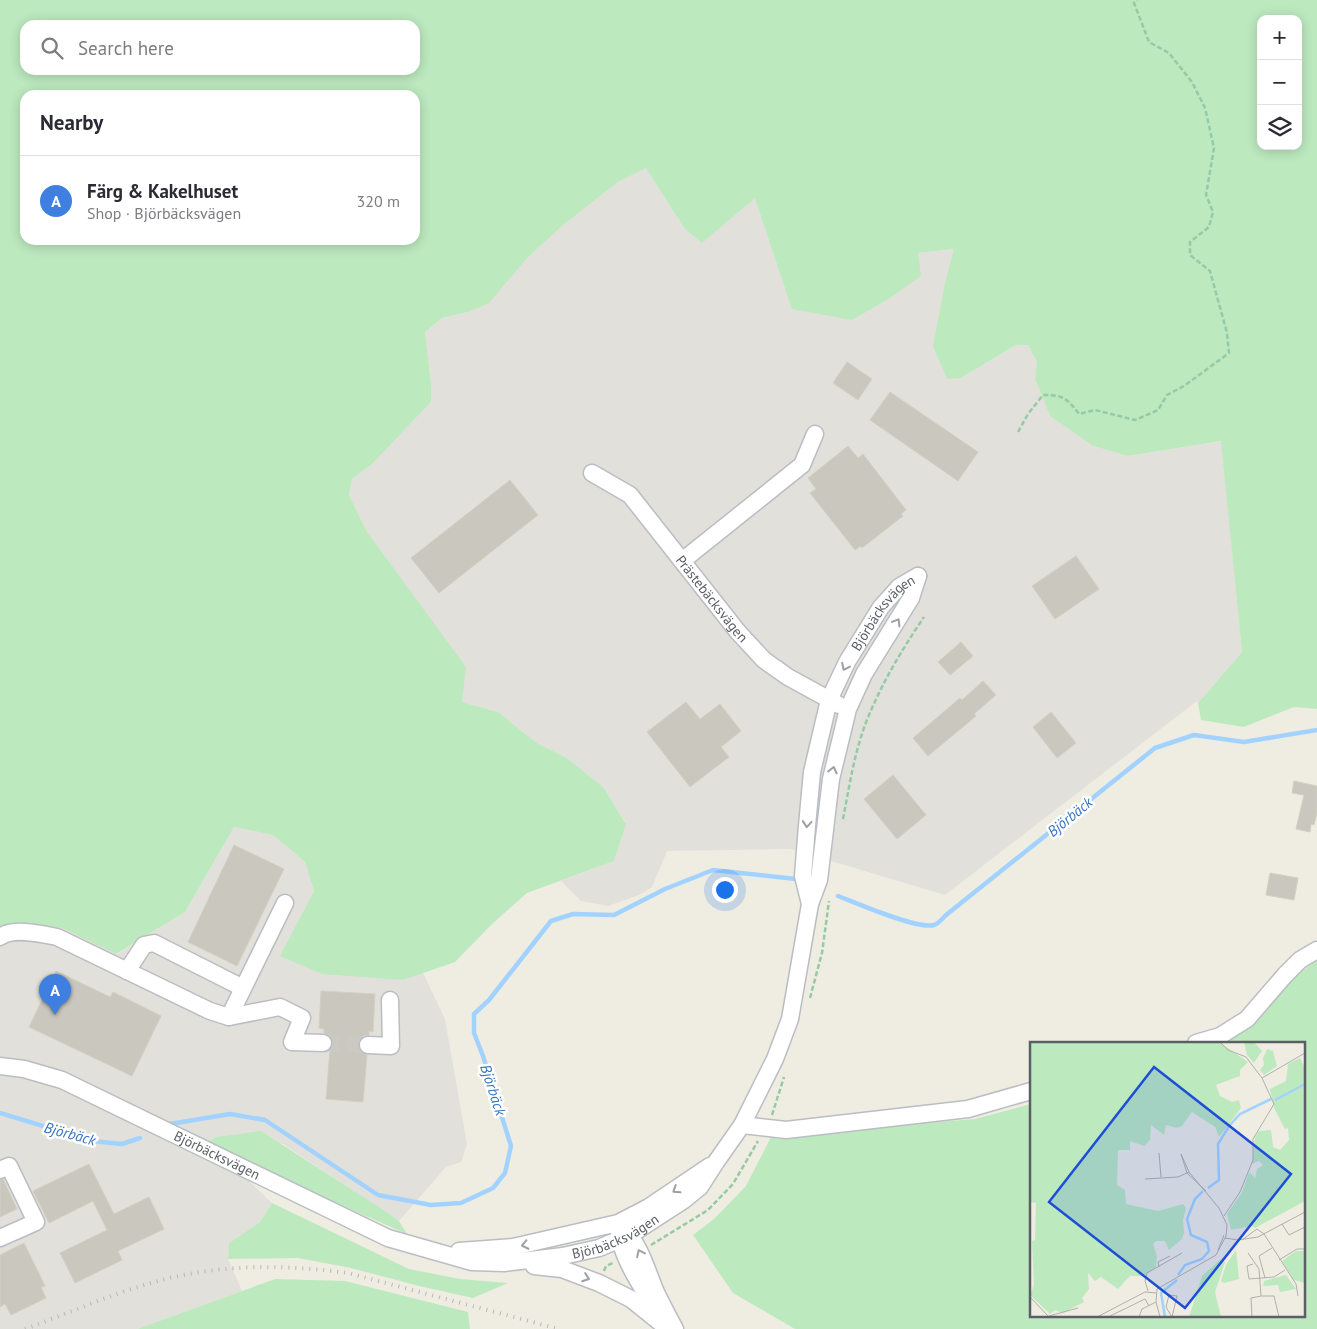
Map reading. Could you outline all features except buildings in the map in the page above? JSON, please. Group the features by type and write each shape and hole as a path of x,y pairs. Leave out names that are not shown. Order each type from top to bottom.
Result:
{"street":[{"path":"682,561 802,465 815,434"},
{"name":"Prästebäcksvägen","path":"592,473 630,495 738,632 764,660 788,677 848,709"},
{"name":"Björbäcksvägen","path":"0,1066 24,1069 62,1080 388,1238 432,1252 472,1262 504,1263 563,1256 600,1248 622,1232 649,1207 716,1162 742,1124 775,1059 790,1020 810,904 819,880 831,779 848,709 864,674 911,598 918,576 898,587 881,607 847,662 829,700 812,772 803,876 810,904"},
{"path":"229,1017 285,903"},
{"path":"0,937 4,934 33,932 57,938 210,1011 229,1017 280,1007 302,1018 292,1042 323,1043"},
{"path":"127,971 144,945 154,942 243,988"},
{"path":"1199,1042 1220,1036 1247,1019 1300,960 1317,950"},
{"path":"368,1045 391,1046 390,1000"},
{"path":"742,1124 786,1130 910,1116 968,1109 1030,1091"},
{"path":"0,1170 9,1166 36,1222 0,1238"},
{"path":"622,1232 626,1258 668,1327"},
{"name":"Björbäcksvägen","path":"432,1252 476,1251 622,1232"},
{"path":"504,1263 562,1269 599,1283 631,1300 668,1327"}],"path":[{"path":"1018,432 1028,414 1043,396 1059,395 1069,401 1079,414 1095,410 1135,420 1158,410 1167,395 1184,386 1229,353 1227,333 1210,272 1190,255 1190,242 1209,227 1213,212 1206,195 1214,148 1205,108 1192,82 1169,53 1149,42 1134,3 1137,0"}],"shaded area":[{"path":"646,168 684,228 755,197 918,253 955,249 945,283 961,378 1016,345 1028,345 1037,362 1035,379 1050,416 1093,446 1128,456 1222,441 1242,652 1198,703 1197,701 945,895 791,849 667,851 652,887 639,895 608,906 581,901 561,881 614,861 626,823 604,788 567,758 537,743 498,712 462,702 367,532 349,495 352,479 372,464 431,402 431,383 425,332 442,318 468,312 562,226 618,182"},
{"path":"234,827 273,835 305,862 314,891 281,956 403,980 423,973 445,1019 467,1144 461,1162 446,1167 399,1221 283,1144 216,1137 208,1142 272,1203 260,1222 229,1243 228,1259 242,1291 137,1329 0,1329 0,927 36,924 62,928 117,954 185,912"}],"green space":[{"path":"0,0 1317,0 1317,709 1294,707 1244,727 1201,720 1198,703 1242,652 1221,441 1128,456 1093,446 1050,416 1035,379 1037,362 1028,345 1016,345 961,378 947,379 933,346 945,283 954,249 918,253 921,276 890,298 852,320 792,309 755,198 702,243 684,228 646,168 618,182 562,226 526,259 489,303 468,312 442,318 425,332 431,383 431,402 372,464 352,479 349,495 367,532 466,667 462,702 498,712 537,743 567,758 604,788 626,824 614,861 527,893 492,924 455,962 403,980 322,974 280,956 314,891 305,862 273,835 234,827 185,912 116,954 62,928 36,924 0,927"},
{"path":"1317,960 1317,1329 795,1329 733,1293 693,1235 714,1219 746,1186 771,1137 780,1139 864,1128 975,1119 1030,1104 1030,1316 1304,1316 1304,1042 1222,1042 1292,979"},
{"path":"261,1131 385,1211 399,1221 407,1234 286,1181 208,1142 216,1137"},
{"path":"272,1203 409,1269 460,1279 508,1283 473,1298 351,1268 298,1258 228,1259 229,1243 260,1222"},
{"path":"275,1279 345,1281 468,1312 470,1329 137,1329"}],"waterway":[{"name":"Björbäck","path":"838,896 901,920 915,924 934,925 1155,748 1194,735 1244,742 1317,730"},
{"name":"Björbäck","path":"170,1124 230,1114 265,1120 378,1195 431,1205 461,1203 493,1188 505,1173 511,1146 474,1033 474,1014 489,1000 551,921 573,914 614,915 665,889 713,870 796,879"},
{"name":"Björbäck","path":"0,1113 92,1141 122,1144 140,1138"}],"tunnel":[{"path":"323,1043 368,1045"}],"railway":[{"path":"25,1329 119,1293 175,1277 224,1269 274,1267 348,1273 559,1329"}],"place":[{"name":"Färg & Kakelhuset","path":"55,1015"}]}
